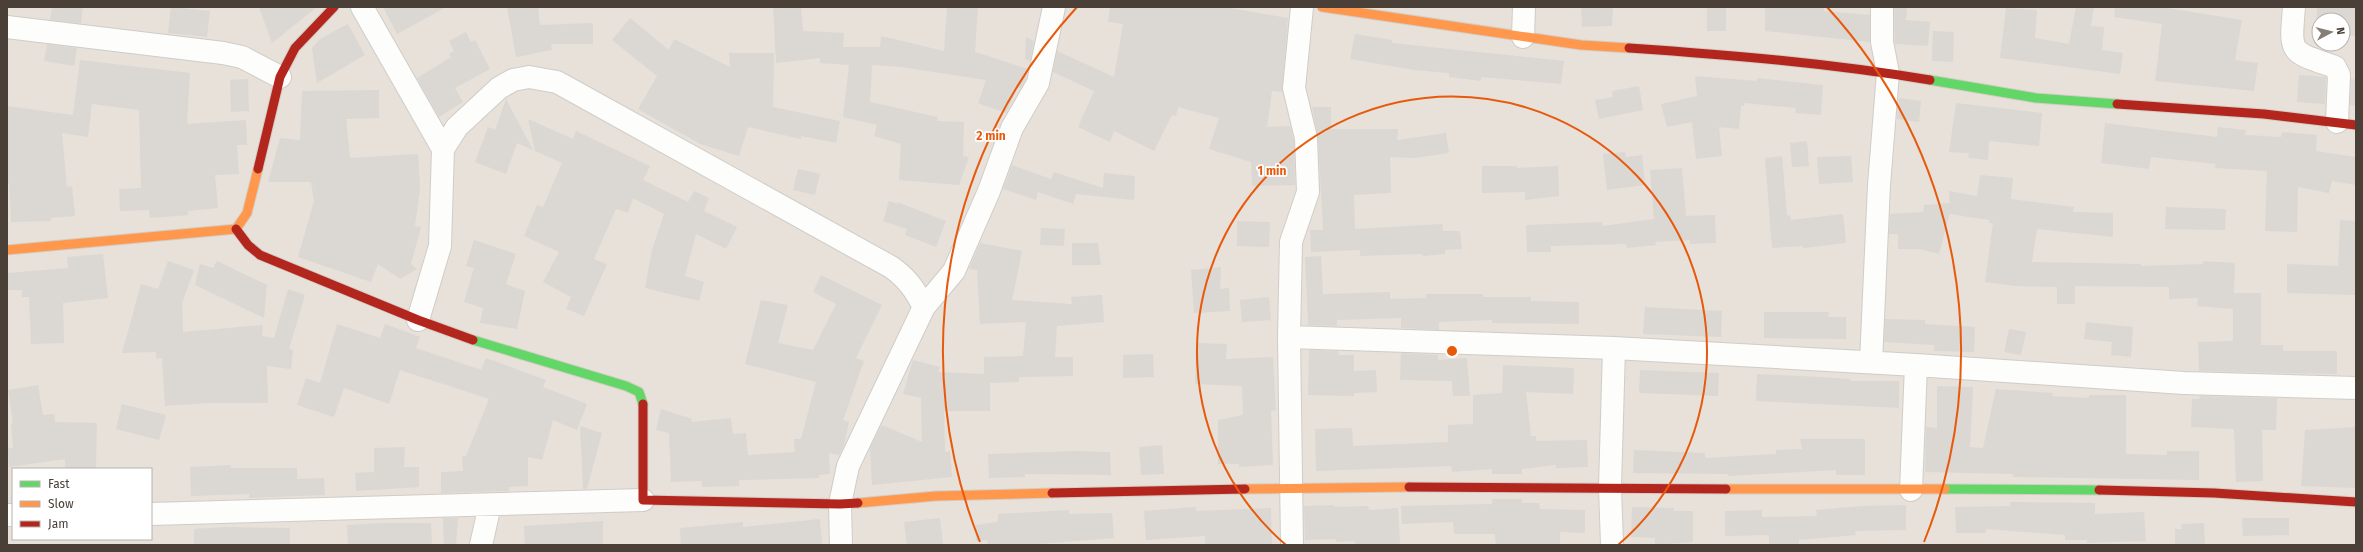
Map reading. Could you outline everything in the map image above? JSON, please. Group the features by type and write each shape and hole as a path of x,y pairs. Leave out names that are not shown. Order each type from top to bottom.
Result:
{"street":[{"path":"236,229 247,213 280,77 295,48 334,7"},
{"path":"362,7 443,149"},
{"path":"841,545 840,504 848,466 924,307 954,271 989,191 1012,128 1038,83 1054,7"},
{"path":"1292,545 1289,337 1291,242 1308,192 1306,138 1294,88 1302,7"},
{"path":"1322,7 1581,45 1762,57 1888,73 2036,98 2109,105 2206,109 2347,124 2338,70 2334,67 2299,55 2294,49 2291,42 2294,7"},
{"path":"1523,37 1524,7"},
{"path":"1871,362 1879,185 1888,73 1882,42 1882,7"},
{"path":"7,27 224,53 242,58 280,77"},
{"path":"418,320 440,246 443,149 457,127 499,88 513,80 529,77 557,82 892,267 906,278 924,307"},
{"path":"7,250 236,229"},
{"path":"236,229 248,245 260,255 418,320 467,338 626,386 639,392 643,405 643,500"},
{"path":"1289,337 1614,348 1871,362 2184,383 2356,388"},
{"path":"1612,545 1610,487 1614,348"},
{"path":"1911,490 1916,365"},
{"path":"152,514 490,506 643,500 840,504 936,496 1291,488 1610,487 1911,490 2030,489 2214,493 2356,502"},
{"path":"481,545 490,506"}],"shaded area":[{"path":"7,7 2356,7 2356,545 7,545"}],"building":[{"path":"52,7 83,7 81,23 50,20"},
{"path":"171,7 210,11 207,37 168,33"},
{"path":"259,7 317,7 272,43"},
{"path":"383,7 446,7 397,34"},
{"path":"507,7 538,7 540,25 593,23 593,44 551,44 552,50 516,57"},
{"path":"773,7 801,7 803,31 844,33 843,47 880,47 881,36 944,51 947,7 978,7 975,52 1028,69 1024,83 1021,88 1018,87 1006,113 978,103 986,80 901,67 872,65 870,102 938,117 937,121 964,122 963,156 969,157 959,185 899,180 901,144 874,136 877,125 843,117 849,65 820,63 820,58 776,63"},
{"path":"1110,7 1224,7 1288,18 1282,92 1272,91 1267,127 1290,126 1294,140 1295,185 1252,186 1251,162 1209,149 1219,118 1178,107 1176,116 1172,115 1154,151 1114,131 1110,142 1078,127 1094,91 1053,72 1057,51 1114,77 1123,24 1108,22"},
{"path":"1581,7 1613,7 1612,26 1582,27"},
{"path":"1707,7 1726,7 1726,31 1707,31"},
{"path":"1765,7 1824,7 1824,11 1870,15 1870,42 1765,31"},
{"path":"1894,7 1907,7 1906,20 1930,22 1928,46 1895,44"},
{"path":"2076,7 2094,7 2091,26 2104,27 2102,50 2123,53 2120,74 2000,58 2006,8 2037,10 2035,38 2069,44"},
{"path":"2115,7 2161,7 2242,20 2235,60 2258,63 2254,91 2155,81 2162,24 2114,17"},
{"path":"2317,7 2356,7 2356,36 2351,36 2351,12 2317,12"},
{"path":"630,18 669,50 674,39 730,67 729,53 774,53 773,107 840,121 836,143 801,136 801,139 748,127 739,156 700,144 638,109 657,76 612,40"},
{"path":"348,24 365,55 317,83 312,48 320,39"},
{"path":"1933,31 1954,32 1953,62 1932,61"},
{"path":"466,32 471,42 475,40 490,69 455,88 463,102 439,117 417,78 451,57 449,54 454,51 449,41"},
{"path":"1355,34 1392,40 1392,43 1564,61 1561,84 1481,77 1481,81 1449,77 1449,73 1414,70 1350,59"},
{"path":"1026,37 1034,41 1030,61 1025,59"},
{"path":"47,44 77,48 74,66 44,61"},
{"path":"80,60 190,73 187,124 246,120 247,145 237,145 239,174 215,175 218,208 188,211 188,215 150,218 149,210 120,211 119,189 141,188 139,110 92,104 88,137 62,133 67,187 72,186 75,216 51,218 51,221 11,222 9,183 7,183 7,106 73,115"},
{"path":"2299,75 2326,77 2325,104 2297,102"},
{"path":"1695,76 1757,81 1757,78 1823,85 1821,115 1795,113 1796,108 1744,103 1744,106 1741,106 1739,129 1719,127 1722,156 1696,159 1692,122 1667,127 1661,104 1697,96"},
{"path":"248,79 249,111 231,112 230,80"},
{"path":"2351,79 2356,80 2356,106 2350,105"},
{"path":"1639,86 1643,110 1599,119 1595,100 1613,97 1612,91"},
{"path":"379,90 379,118 346,119 350,158 418,154 420,188 415,226 421,227 411,264 417,269 400,279 378,264 371,282 298,257 314,201 311,182 268,182 280,138 300,140 302,91"},
{"path":"1899,98 1921,101 1919,122 1897,119"},
{"path":"506,99 533,150 517,143 506,174 475,162 488,127 495,130"},
{"path":"1956,103 2042,113 2039,146 1989,141 1988,160 1968,158 1969,153 1949,152"},
{"path":"1312,107 1331,107 1331,129 1398,129 1397,140 1446,133 1449,153 1414,158 1390,157 1391,193 1354,195 1355,229 1442,224 1443,231 1460,231 1462,249 1445,250 1445,254 1423,256 1422,254 1360,256 1360,250 1311,252 1310,230 1323,230 1318,137"},
{"path":"528,119 573,139 576,131 650,166 643,180 688,202 694,191 709,198 704,211 737,227 726,249 696,234 685,276 704,282 699,301 645,288 652,250 664,214 633,198 628,213 616,209 594,259 607,264 584,316 566,309 571,297 543,282 559,252 524,236 537,205 543,207 562,163 535,151"},
{"path":"2105,123 2217,137 2218,127 2246,130 2245,135 2281,137 2282,132 2317,135 2316,151 2356,157 2356,185 2332,181 2329,193 2298,187 2297,232 2265,231 2267,171 2215,168 2216,164 2151,157 2149,169 2101,163"},
{"path":"1807,141 1809,166 1792,167 1790,143"},
{"path":"1625,152 1626,157 1642,155 1645,185 1607,190 1603,154"},
{"path":"1782,156 1787,216 1790,215 1791,220 1843,214 1846,243 1803,248 1803,246 1772,248 1765,158"},
{"path":"1851,156 1853,182 1819,184 1817,157"},
{"path":"1012,165 1051,179 1054,172 1103,188 1104,173 1135,176 1134,200 1076,194 1073,204 1038,192 1036,200 1003,189"},
{"path":"1482,166 1517,166 1517,168 1558,166 1559,196 1525,200 1525,192 1482,193"},
{"path":"1682,168 1686,216 1715,215 1716,243 1690,244 1690,240 1655,242 1656,245 1627,248 1626,244 1551,246 1551,252 1527,252 1526,225 1602,222 1602,226 1654,219 1650,170"},
{"path":"798,169 820,174 815,195 793,190"},
{"path":"1980,175 2013,178 2011,199 2074,207 2073,212 2113,213 2113,237 2037,229 2032,262 2141,264 2141,266 2203,264 2203,261 2235,263 2234,293 2261,293 2261,345 2283,345 2283,351 2337,351 2337,374 2199,371 2198,342 2233,341 2233,309 2197,306 2198,298 2169,299 2169,287 2075,286 2075,304 2057,304 2057,287 2016,286 1985,282 1993,223 1989,223 1989,220 1950,214 1950,212 1939,254 1919,249 1898,249 1898,234 1889,234 1890,214 1923,212 1924,205 1950,203 1949,191 1977,196"},
{"path":"889,201 897,204 897,202 946,221 936,247 905,235 907,229 883,221"},
{"path":"2166,207 2226,209 2225,230 2165,229"},
{"path":"2340,220 2356,221 2356,295 2287,293 2287,264 2338,266"},
{"path":"1237,221 1270,222 1269,247 1237,246"},
{"path":"1041,228 1065,229 1064,246 1040,245"},
{"path":"474,240 516,254 506,284 525,291 517,329 480,323 483,308 464,302 474,268 466,266"},
{"path":"980,243 1022,251 1012,300 1072,304 1071,297 1102,295 1104,322 1057,326 1055,357 1073,357 1073,376 1019,377 1019,382 990,383 990,411 944,411 945,452 950,451 952,477 872,485 870,448 882,425 922,442 921,398 903,394 913,360 940,367 938,372 984,374 984,357 1023,356 1026,322 980,324 977,270 969,269"},
{"path":"1072,243 1098,243 1101,265 1072,265"},
{"path":"103,254 108,298 63,303 64,343 31,344 29,297 22,297 22,290 7,290 7,273 68,268 67,257"},
{"path":"1321,256 1323,294 1390,292 1390,299 1426,298 1426,294 1483,294 1483,297 1531,297 1531,301 1579,302 1579,324 1492,323 1492,320 1439,322 1439,330 1401,328 1401,318 1337,320 1337,326 1308,325 1305,257"},
{"path":"168,261 194,270 182,303 183,332 263,325 262,336 274,338 288,289 305,295 289,349 293,350 291,369 267,366 268,403 207,403 165,406 162,358 156,359 156,352 122,353 141,284 158,289"},
{"path":"217,261 267,285 264,318 195,285 200,264 213,268"},
{"path":"1221,267 1220,289 1229,288 1230,311 1194,313 1191,270"},
{"path":"821,275 882,305 856,358 864,361 843,420 849,422 844,445 839,455 829,453 830,474 819,475 819,478 739,480 739,486 702,487 702,481 671,482 669,433 656,430 661,409 692,419 691,422 731,418 733,434 746,433 748,455 795,452 794,439 801,439 816,382 745,364 761,300 788,305 778,343 813,350 836,304 813,292"},
{"path":"1269,297 1271,320 1242,322 1240,300"},
{"path":"1645,307 1722,311 1721,337 1643,334"},
{"path":"1764,312 1829,312 1828,317 1846,317 1846,339 1764,338"},
{"path":"1885,319 1925,320 1925,324 1975,327 1974,352 1934,351 1934,345 1884,342"},
{"path":"2086,322 2133,327 2131,357 2111,355 2112,342 2084,339"},
{"path":"337,324 380,338 385,324 420,337 416,348 481,370 486,358 546,380 543,387 587,404 577,430 553,420 542,460 528,457 528,486 509,487 509,491 441,493 441,472 463,471 462,456 466,456 489,399 400,370 389,404 344,388 334,417 297,405 306,378 320,383"},
{"path":"2009,329 2026,332 2021,355 2004,352"},
{"path":"1196,343 1227,344 1226,359 1273,357 1276,410 1271,411 1273,465 1239,467 1239,464 1218,464 1218,420 1243,415 1242,386 1195,384"},
{"path":"1309,350 1338,351 1339,355 1354,355 1354,371 1376,370 1377,392 1354,393 1354,396 1308,395"},
{"path":"1401,353 1438,355 1438,360 1467,358 1470,396 1453,396 1452,381 1400,380"},
{"path":"1153,354 1154,377 1123,378 1123,355"},
{"path":"1503,365 1574,368 1573,394 1526,392 1531,436 1536,436 1536,441 1587,440 1588,467 1556,468 1556,465 1522,469 1522,474 1492,474 1492,469 1452,472 1451,466 1316,471 1315,429 1352,428 1353,446 1448,442 1448,425 1473,424 1473,395 1502,393"},
{"path":"1640,370 1719,373 1718,396 1639,393"},
{"path":"1757,374 1850,379 1850,381 1899,381 1899,408 1756,401"},
{"path":"38,385 43,415 54,414 55,422 97,423 96,468 65,468 65,459 9,467 8,448 13,448 11,424 13,423 8,390"},
{"path":"1937,386 1973,387 1970,447 1983,448 1996,389 2053,393 2052,396 2089,398 2089,395 2126,395 2126,454 2167,455 2167,451 2199,451 2199,480 2013,477 2013,474 1925,472 1926,427 1937,428"},
{"path":"2199,396 2277,398 2276,430 2262,430 2263,481 2236,482 2234,429 2191,427 2192,399 2200,399"},
{"path":"122,404 166,415 159,440 116,429"},
{"path":"580,426 602,433 587,489 583,489"},
{"path":"2356,427 2356,488 2301,486 2305,430"},
{"path":"1800,439 1865,439 1865,475 1836,475 1836,470 1728,476 1728,474 1633,473 1634,450 1705,453 1705,458 1776,454 1776,450 1802,449"},
{"path":"1162,445 1164,474 1141,475 1139,447"},
{"path":"405,447 404,467 419,467 419,487 356,491 355,473 374,472 374,448"},
{"path":"1077,451 1110,452 1111,475 1025,474 1025,477 989,478 988,454"},
{"path":"231,465 231,468 297,468 297,479 324,478 325,495 249,498 249,494 191,496 190,467"},
{"path":"1492,499 1522,499 1522,503 1539,503 1540,509 1585,510 1585,533 1560,532 1560,545 1496,545 1495,534 1454,534 1453,522 1402,524 1401,506 1492,504"},
{"path":"2010,502 2095,503 2095,514 2144,512 2146,541 2087,543 2087,540 2065,540 2065,535 1986,529 1986,533 1956,533 1955,507 2010,506"},
{"path":"1334,505 1334,507 1368,506 1369,510 1398,508 1400,545 1355,545 1355,541 1336,542 1336,539 1305,540 1304,506"},
{"path":"1906,505 1906,530 1855,531 1856,535 1799,540 1799,544 1769,545 1769,535 1725,536 1725,511 1762,510 1762,517 1817,516 1816,510 1863,506"},
{"path":"1196,507 1196,511 1271,508 1272,545 1205,545 1205,536 1146,540 1144,511"},
{"path":"1632,507 1674,508 1674,511 1693,511 1693,542 1655,545 1655,538 1631,537"},
{"path":"1069,510 1069,514 1112,513 1114,538 1027,545 988,545 987,540 976,541 975,525 998,522 998,514"},
{"path":"443,518 458,518 456,545 444,545"},
{"path":"940,518 943,545 907,545 904,522"},
{"path":"2242,518 2289,518 2289,535 2243,536"},
{"path":"820,519 822,545 681,545 680,528 743,522 743,527"},
{"path":"603,521 603,545 525,545 524,526"},
{"path":"380,523 431,523 432,544 348,545 347,525"},
{"path":"2204,523 2205,545 2175,545 2175,529 2182,529 2181,524"},
{"path":"225,527 290,528 290,545 194,545 194,529"}],"traffic: fast":[{"path":"1930,80 2036,98 2117,104"},
{"path":"473,340 626,386 639,392 643,404"},
{"path":"1945,489 2099,490"}],"traffic: slow":[{"path":"1322,7 1581,45 1629,48"},
{"path":"7,250 236,229 247,213 258,169"},
{"path":"1245,489 1409,487"},
{"path":"1726,489 1945,489"},
{"path":"858,503 936,496 1052,493"}],"traffic: jam":[{"path":"258,169 280,77 295,48 334,7"},
{"path":"1629,48 1780,60 1930,80"},
{"path":"2117,104 2264,114 2356,125"},
{"path":"236,229 248,245 260,255 418,320 473,340"},
{"path":"643,404 643,500 840,504 858,503"},
{"path":"1409,487 1726,489"},
{"path":"1052,493 1245,489"},
{"path":"2099,490 2214,493 2356,502"}]}
